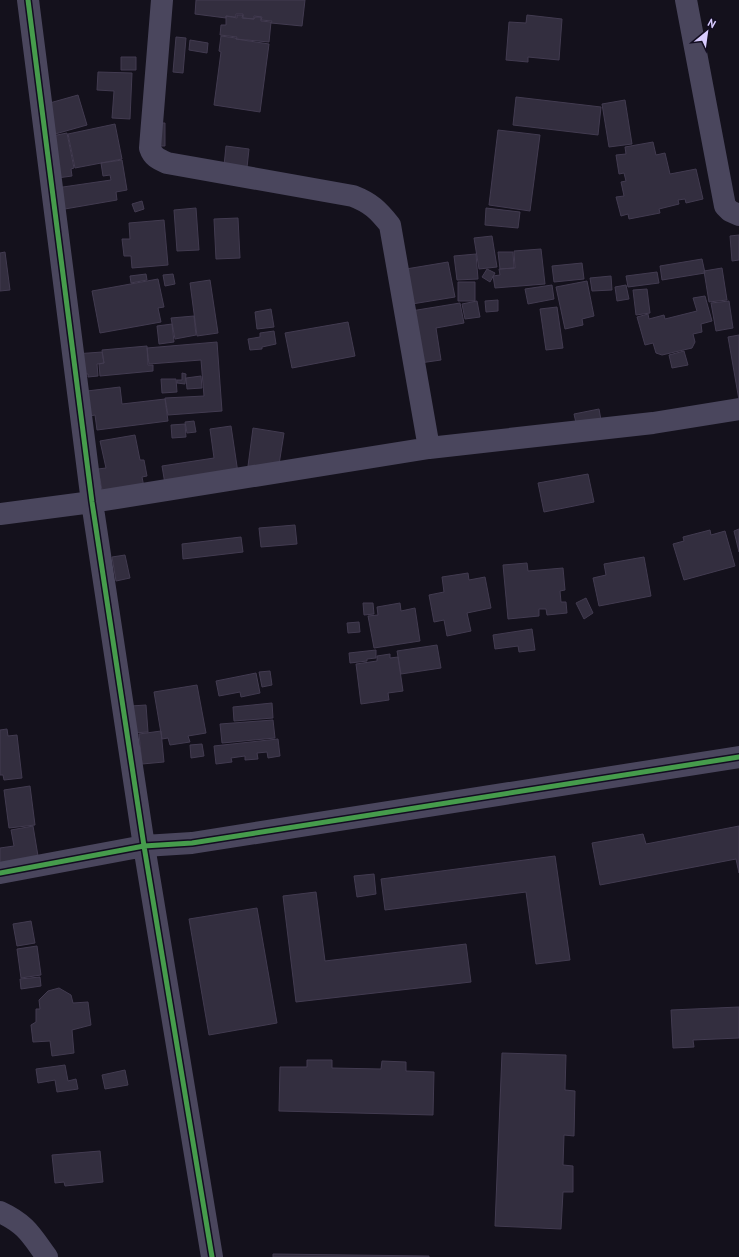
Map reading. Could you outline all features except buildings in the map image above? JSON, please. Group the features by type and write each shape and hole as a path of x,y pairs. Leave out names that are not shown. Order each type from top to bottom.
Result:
{"street":[{"path":"28,0 92,502 144,846 212,1257"},
{"path":"162,0 150,148 153,155 157,159 166,163 353,196 366,201 378,210 390,225 429,448"},
{"path":"686,0 725,206 730,211 739,215"},
{"path":"0,514 92,502 429,448 654,423 739,409"},
{"path":"0,873 144,846 192,843 739,758"},
{"path":"0,1212 20,1223 28,1231 47,1257"}],"cycle path":[{"path":"28,0 92,502 144,846 212,1257"},
{"path":"0,873 144,846 192,843 739,757"}]}
